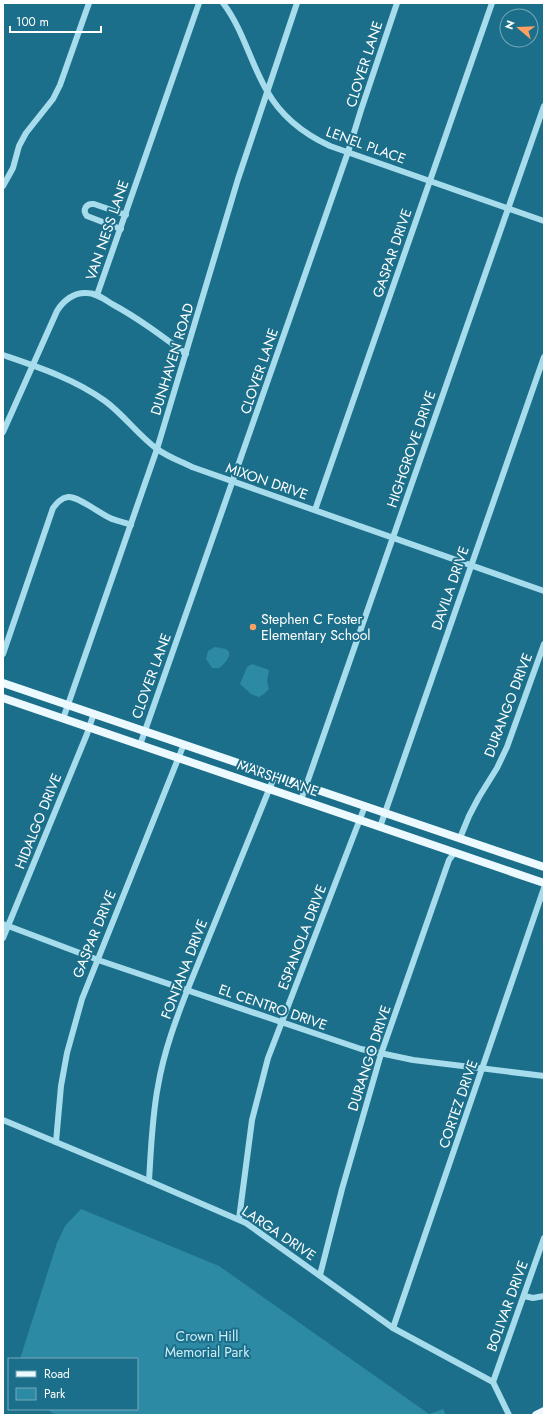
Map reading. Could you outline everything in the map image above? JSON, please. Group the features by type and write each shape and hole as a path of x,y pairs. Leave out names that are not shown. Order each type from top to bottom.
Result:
{"main road":[{"name":"MARSH LANE","path":"3,683 145,730 544,867"},
{"name":"MARSH LANE","path":"3,698 544,883"},
{"path":"455,852 460,838"},
{"path":"536,1415 544,1412"}],"street":[{"path":"3,186 13,168 19,146 26,133 53,99 60,85 89,3"},
{"name":"VAN NESS LANE","path":"3,432 32,365 61,304 68,298 77,294 87,293 97,295 199,3"},
{"name":"LENEL PLACE","path":"223,3 239,29 267,91 286,115 303,130 318,140 348,152 544,221"},
{"name":"DUNHAVEN ROAD","path":"62,719 157,449 238,179 297,3"},
{"name":"CLOVER LANE","path":"140,745 348,152 397,3"},
{"name":"GASPAR DRIVE","path":"315,510 492,3"},
{"name":"HIGHGROVE DRIVE","path":"301,800 544,106"},
{"path":"121,228 87,216 84,212 85,207 89,204 94,204 126,215"},
{"path":"97,295 136,317 186,354"},
{"name":"MIXON DRIVE","path":"3,355 64,378 88,390 105,402 157,449 192,467 544,591"},
{"name":"DAVILA DRIVE","path":"380,827 544,357"},
{"path":"3,654 51,516 57,503 68,497 78,499 112,519 131,525"},
{"name":"DURANGO DRIVE","path":"460,838 469,816 507,748 544,644"},
{"name":"HIDALGO DRIVE","path":"3,938 5,925 94,713"},
{"name":"GASPAR DRIVE","path":"56,1142 61,1086 67,1053 82,999 184,744"},
{"name":"FONTANA DRIVE","path":"149,1181 154,1118 158,1086 164,1057 187,991 275,775"},
{"name":"ESPANOLA DRIVE","path":"240,1219 252,1120 268,1058 366,806"},
{"name":"DURANGO DRIVE","path":"320,1275 342,1189 381,1054 450,860 455,852"},
{"name":"CORTEZ DRIVE","path":"393,1328 544,888"},
{"name":"EL CENTRO DRIVE","path":"5,925 97,960 361,1049 413,1060 544,1076"},
{"name":"LARGA DRIVE","path":"3,1120 240,1219 261,1232 393,1328 493,1382"},
{"name":"BOLIVAR DRIVE","path":"493,1382 544,1238"},
{"path":"524,1296 533,1298 544,1296"},
{"path":"493,1382 509,1415"}],"green space":[{"path":"215,647 225,649 229,652 229,657 219,668 212,668 206,659 208,651"},
{"path":"252,664 269,670 267,681 269,689 259,697 251,694 240,684 247,667"},
{"name":"Crown Hill Memorial Park","path":"81,1209 219,1266 429,1414 443,1409 446,1415 55,1415 48,1410 138,1410 138,1358 20,1358 57,1243 65,1226"}],"place":[{"name":"Stephen C Foster Elementary School","path":"253,627"}]}
